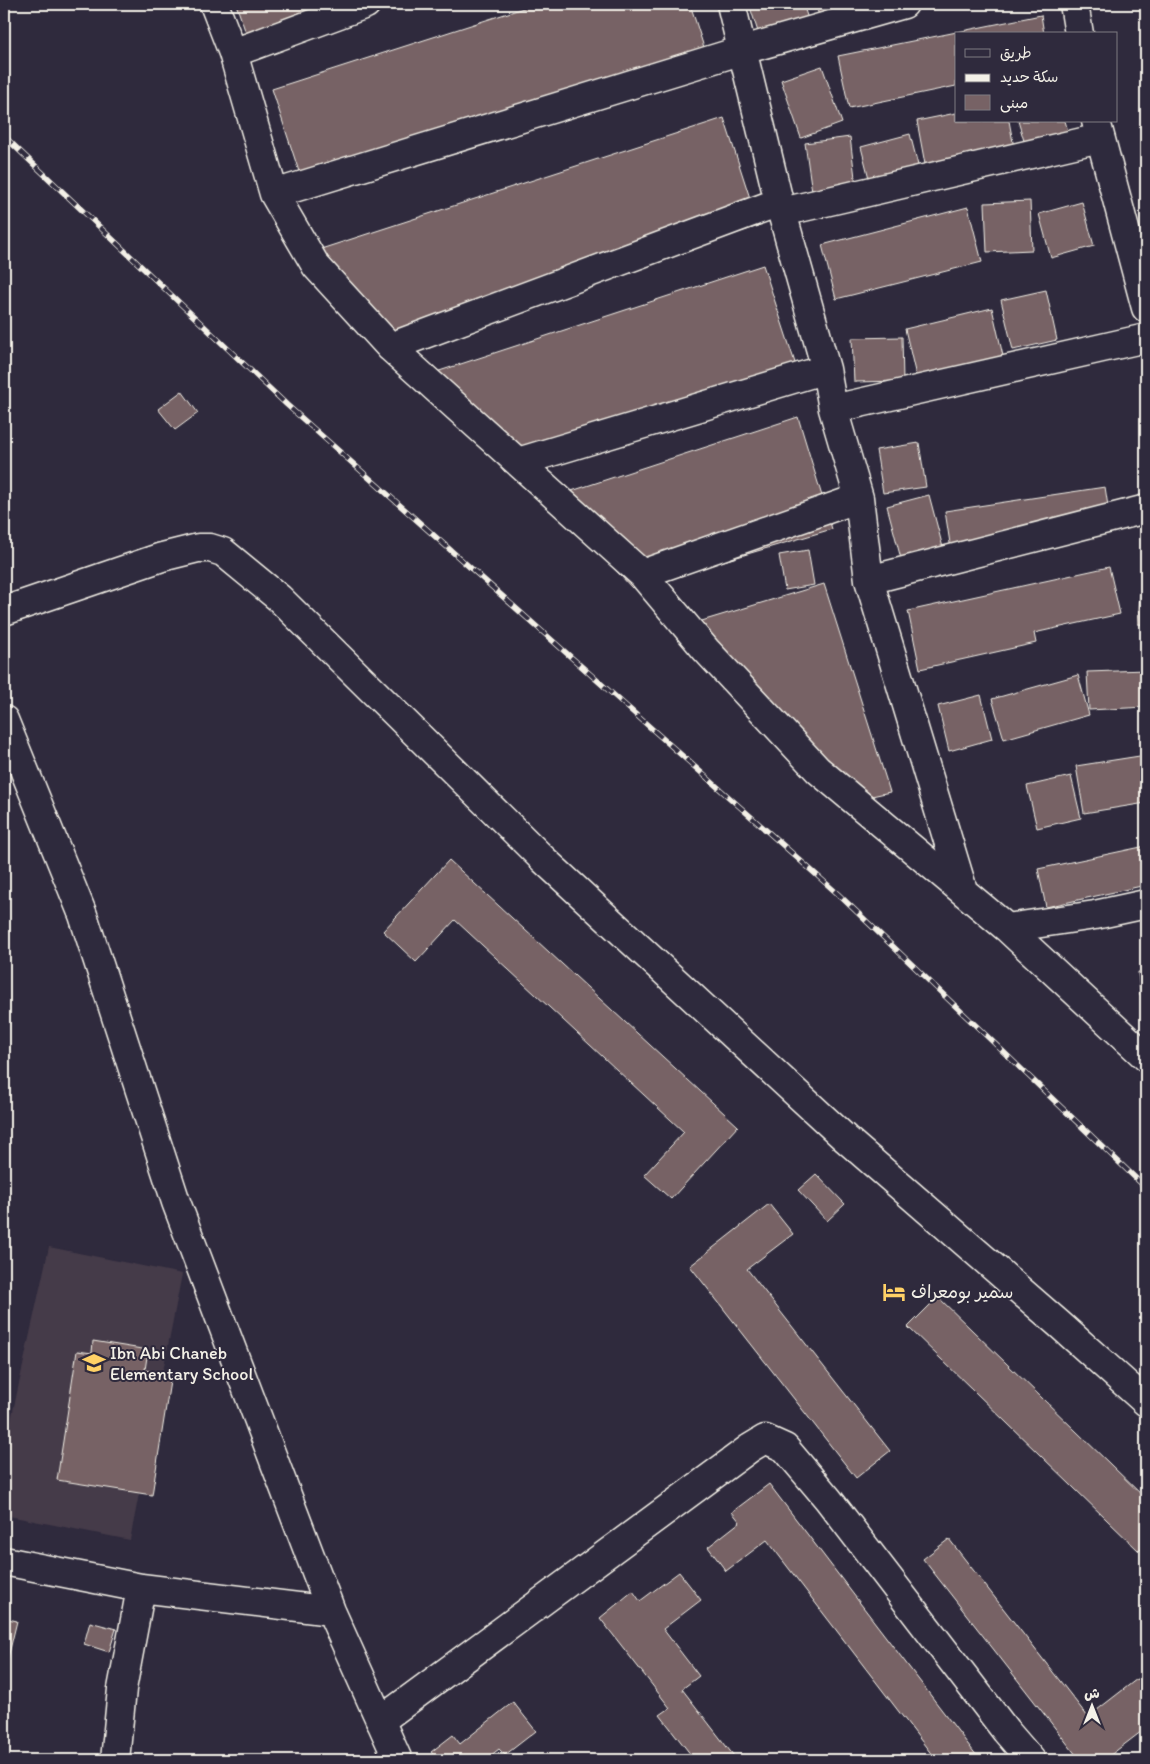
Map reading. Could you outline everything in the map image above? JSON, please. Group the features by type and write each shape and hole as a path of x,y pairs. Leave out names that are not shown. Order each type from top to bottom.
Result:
{"street":[{"path":"214,4 233,53 274,194 316,266 390,347 642,574 706,650 818,770 1007,928 1146,1057"},
{"path":"233,53 366,4"},
{"path":"731,4 780,207 826,368 833,409 859,498 869,580 963,890"},
{"path":"274,194 743,50 904,4"},
{"path":"1074,4 1079,32"},
{"path":"390,347 780,207 1098,130 1146,308"},
{"path":"833,409 1146,338"},
{"path":"518,462 826,368"},
{"path":"642,574 859,498"},
{"path":"869,580 1146,510"},
{"path":"4,611 162,557 198,548 210,548 223,552 279,598 544,860 846,1139 1146,1402"},
{"path":"4,720 83,915 176,1202 331,1611 398,1760"},
{"path":"1007,928 1095,915 1146,904"},
{"path":"380,1720 750,1448 765,1439 785,1448 828,1499 1000,1724 1031,1760"},
{"path":"4,1561 142,1588 331,1611"},
{"path":"115,1760 122,1689 142,1588"}],"shaded area":[{"name":"Ibn Abi Chaneb Elementary School","path":"49,1247 182,1274 130,1540 4,1515 4,1452"}],"building":[{"path":"236,4 366,4 249,42"},
{"path":"536,4 690,4 710,66 307,196 272,89"},
{"path":"749,4 803,4 809,22 760,38"},
{"path":"816,4 895,4 820,21"},
{"path":"1041,15 1044,32 957,32"},
{"path":"955,32 955,86 849,108 838,56"},
{"path":"822,66 842,123 801,138 781,80"},
{"path":"955,113 955,122 1009,122 1016,158 927,175 917,121"},
{"path":"724,118 759,226 391,342 321,249"},
{"path":"1018,122 1065,122 1071,141 1028,154"},
{"path":"910,134 921,177 872,190 861,147"},
{"path":"850,137 857,194 813,199 805,143"},
{"path":"1030,201 1032,250 987,252 985,203"},
{"path":"1082,202 1094,246 1051,258 1039,214"},
{"path":"968,207 982,262 836,299 822,245"},
{"path":"763,265 799,375 505,472 421,377"},
{"path":"1046,290 1057,340 1013,350 1001,300"},
{"path":"992,308 1003,356 916,376 905,329"},
{"path":"902,337 903,381 854,382 852,338"},
{"path":"182,391 198,413 175,430 158,409"},
{"path":"798,417 832,529 632,588 550,498"},
{"path":"919,443 926,487 883,493 876,450"},
{"path":"1105,487 1112,532 952,556 945,511"},
{"path":"929,495 946,559 904,570 887,506"},
{"path":"808,550 814,585 785,590 779,555"},
{"path":"1109,567 1120,614 1034,633 1036,643 920,669 908,611"},
{"path":"1141,577 1146,577 1146,625 1138,624"},
{"path":"824,584 890,792 840,803 672,630"},
{"path":"1146,670 1146,707 1089,710 1087,672"},
{"path":"1078,675 1089,715 1004,739 992,699"},
{"path":"981,695 992,739 949,751 938,706"},
{"path":"1146,755 1146,803 1084,813 1076,766"},
{"path":"1071,776 1081,818 1037,828 1027,786"},
{"path":"1146,846 1146,885 1046,907 1038,869"},
{"path":"449,860 738,1126 671,1199 644,1175 684,1132 455,920 416,962 383,931"},
{"path":"1138,972 1146,972 1146,994 1140,995"},
{"path":"816,1174 845,1204 827,1221 798,1190"},
{"path":"769,1204 793,1234 747,1269 890,1451 856,1478 690,1266"},
{"path":"938,1297 1146,1499 1146,1544 1139,1551 908,1327"},
{"path":"93,1341 148,1350 145,1370 171,1375 152,1495 57,1480 77,1351 92,1353"},
{"path":"769,1484 980,1760 936,1760 767,1540 726,1571 708,1547 740,1522 732,1512"},
{"path":"949,1539 1088,1717 1146,1672 1146,1728 1104,1760 1080,1760 923,1559"},
{"path":"679,1572 701,1600 663,1629 699,1676 682,1689 737,1760 695,1760 660,1715 670,1708 600,1618 633,1591 640,1601"},
{"path":"4,1618 17,1621 4,1674"},
{"path":"90,1622 116,1629 109,1652 84,1644"},
{"path":"513,1702 536,1731 505,1755 499,1749 490,1756 493,1760 438,1760 431,1752 453,1735 460,1744"}],"railway":[{"path":"4,136 287,405 838,894 1146,1188"}],"place":[{"name":"سمير بومعراف","path":"894,1292"},
{"name":"Ibn Abi Chaneb Elementary School","path":"94,1363"}]}
